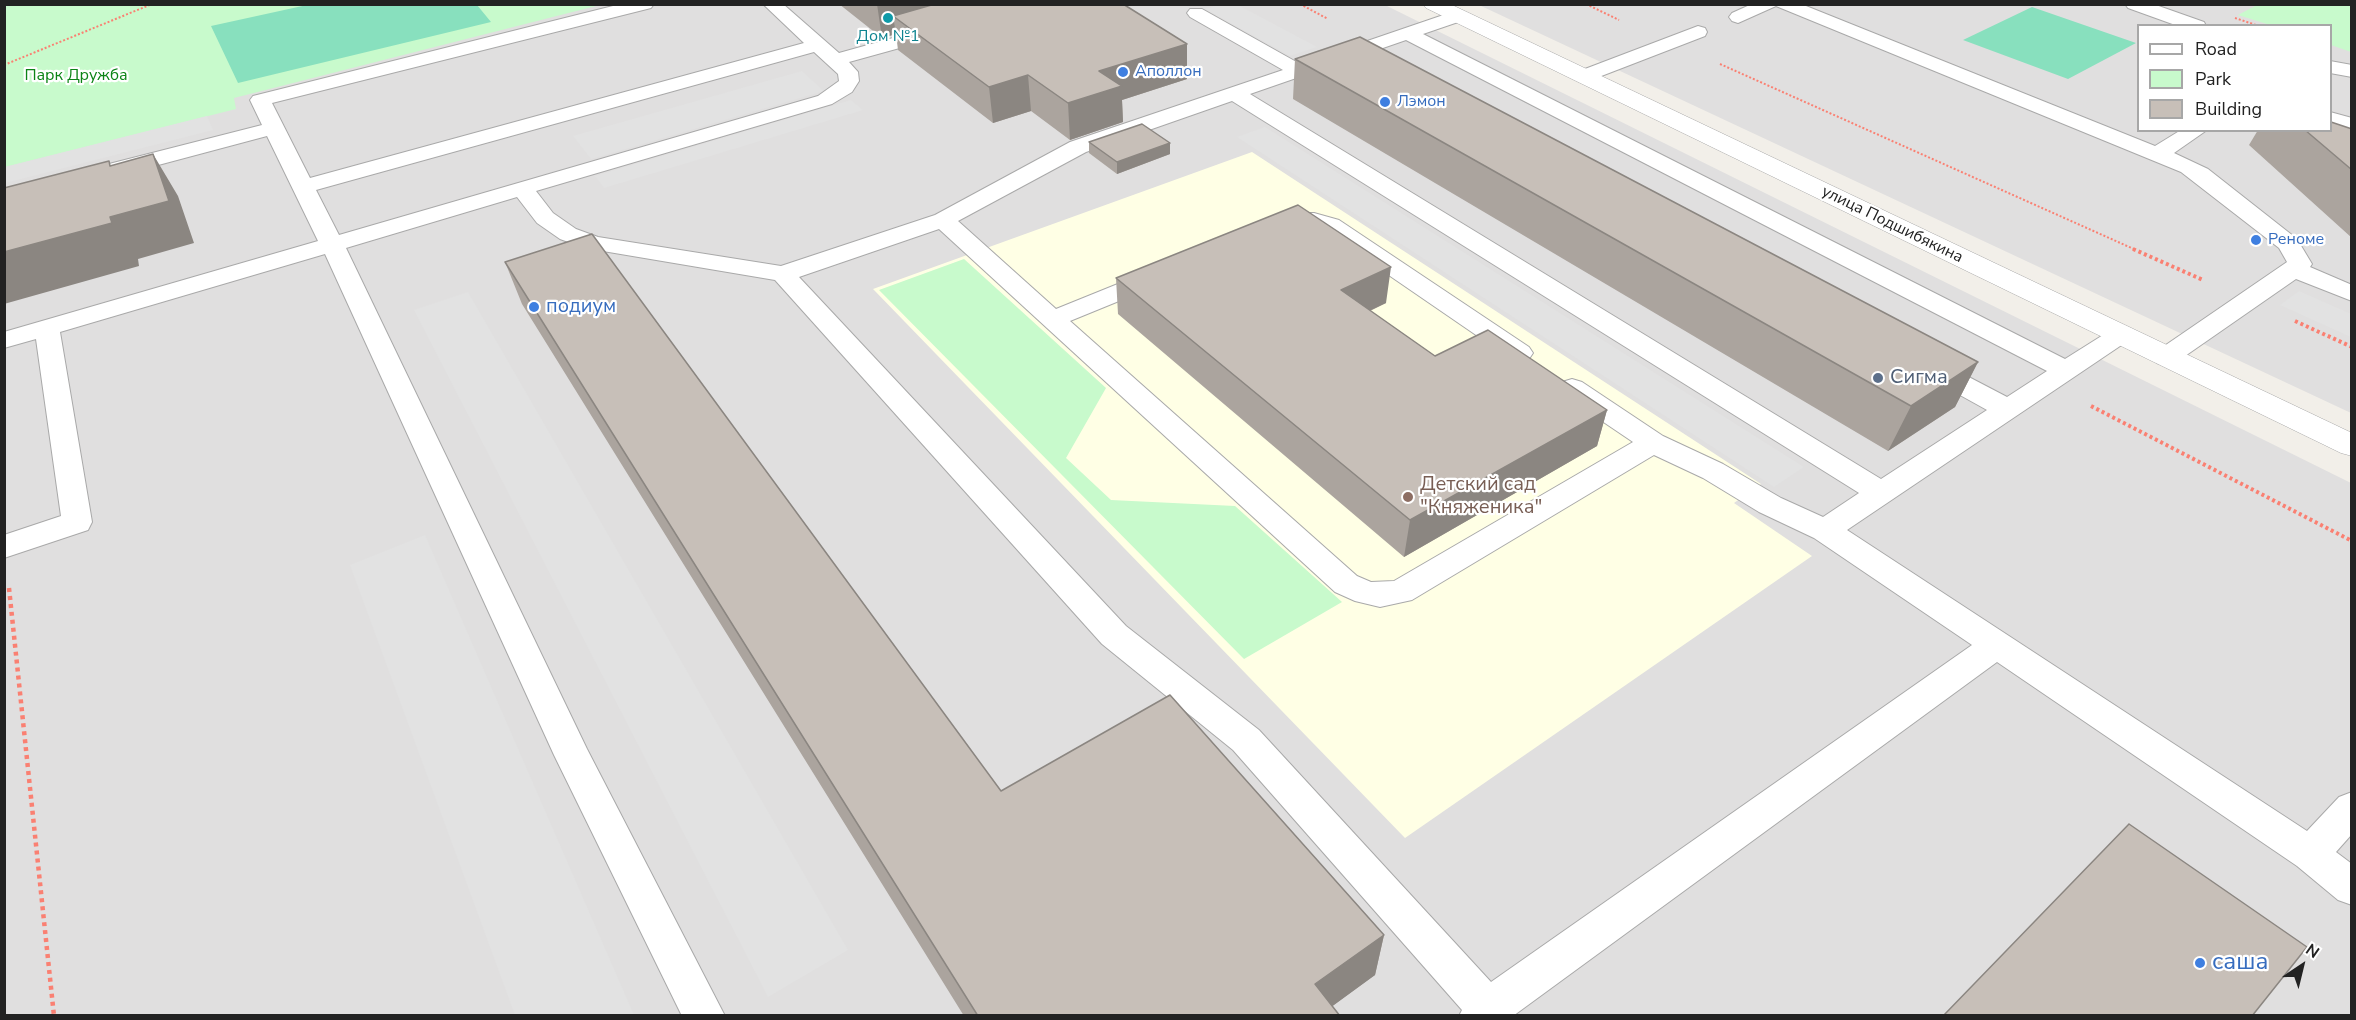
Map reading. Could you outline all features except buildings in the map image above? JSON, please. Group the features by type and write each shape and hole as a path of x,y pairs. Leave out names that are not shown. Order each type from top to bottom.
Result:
{"street":[{"name":"улица Подшибякина","path":"1433,4 2352,446"}],"lane":[{"path":"645,4 260,100 332,244 572,754 704,1016"},
{"path":"4,340 825,100 845,88 849,81 848,72 772,4"},
{"path":"1738,17 1769,4"},
{"path":"1784,4 2157,154 2200,174 2289,244 2300,264 2166,357"},
{"path":"2133,4 2191,24"},
{"path":"1196,13 1299,71"},
{"path":"522,188 545,218 568,234 593,243 783,274 943,220 1078,147 1458,16"},
{"path":"836,60 951,27"},
{"path":"1584,76 1698,32"},
{"path":"1408,34 2066,370"},
{"path":"304,187 819,45"},
{"path":"1349,54 1370,65"},
{"path":"2332,67 2352,71"},
{"path":"1235,93 1881,493"},
{"path":"2332,118 2352,125"},
{"path":"94,175 274,128"},
{"path":"2157,154 2194,132"},
{"path":"943,220 1346,584 1366,593 1380,595 1401,592 1653,443"},
{"path":"1267,231 1300,220 1314,220 1331,225 1653,443 1713,471 1770,505 1825,530 2310,854 2352,888"},
{"path":"2294,269 2352,294"},
{"path":"1053,319 1170,271"},
{"path":"783,274 1114,635 1246,740 1484,1012 1997,645"},
{"path":"4,547 77,522 47,328"},
{"path":"1825,530 2120,335"},
{"path":"1913,358 2007,409"},
{"path":"2310,854 2352,808"}],"path":[{"path":"4,65 152,4"},
{"path":"1586,4 2352,346"},
{"path":"2232,17 2253,24"},
{"path":"8,582 54,1016"}],"shaded area":[{"path":"5,5 1385,5 2351,483 2351,1015 5,1016"},
{"path":"1219,5 1238,5 1317,47 1290,56 1205,9"},
{"path":"1479,5 2351,5 2351,413"},
{"path":"802,71 824,91 591,159 573,136"},
{"path":"851,100 863,110 604,188 595,176"},
{"path":"207,116 213,130 5,183 5,167"},
{"path":"1265,127 1804,467 1774,487 1237,137"},
{"name":"Детский сад \"Княженика\"","path":"1252,152 1761,484 1734,503 1812,556 1405,838 873,289"},
{"path":"2299,291 2351,314 2351,337 2280,305"},
{"path":"468,292 848,950 768,997 414,310"},
{"path":"425,535 634,1015 515,1015 350,565"}],"green space":[{"name":"Парк Дружба","path":"5,5 600,5 234,98 236,109 5,167"},
{"path":"307,5 477,5 491,22 238,83 211,26"},
{"path":"2257,5 2351,5 2351,52 2332,45 2332,24 2267,24 2238,15"},
{"path":"2032,7 2136,43 2068,79 1963,40"},
{"path":"964,259 1106,388 1066,458 1111,500 1235,506 1342,602 1244,659 879,290"}],"place":[{"name":"Дом №1","path":"888,18"},
{"name":"Аполлон","path":"1123,72"},
{"name":"Лэмон","path":"1385,102"},
{"name":"Реноме","path":"2256,240"},
{"name":"подиум","path":"534,307"},
{"name":"Сигма","path":"1878,378"},
{"name":"Детский сад \"Княженика\"","path":"1408,497"},
{"name":"саша","path":"2200,963"}]}
